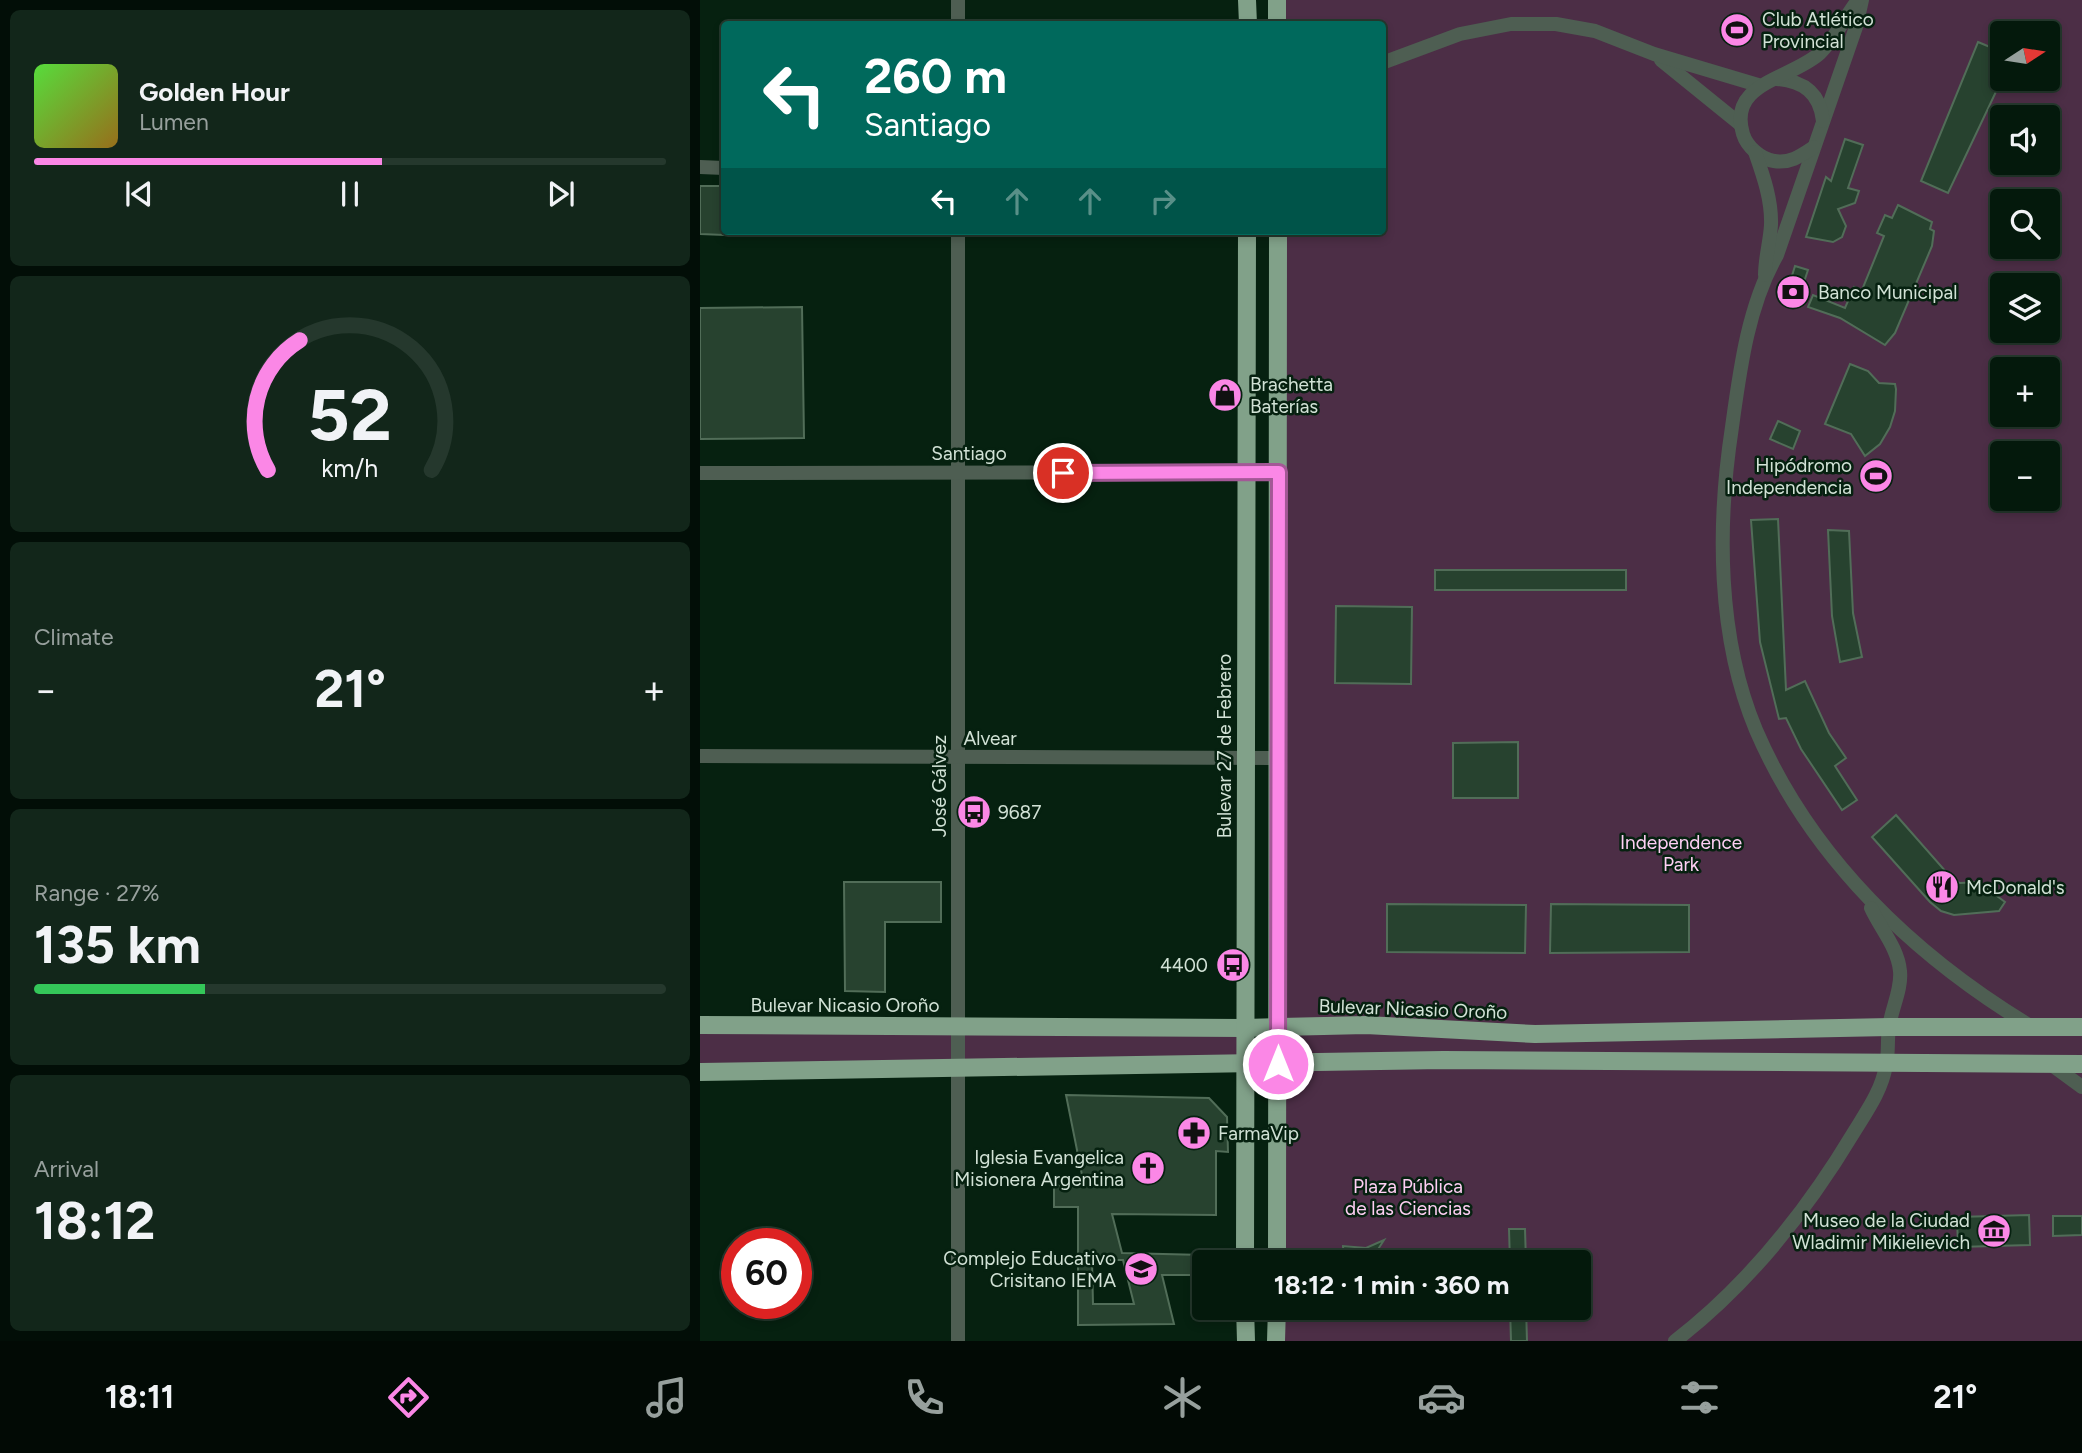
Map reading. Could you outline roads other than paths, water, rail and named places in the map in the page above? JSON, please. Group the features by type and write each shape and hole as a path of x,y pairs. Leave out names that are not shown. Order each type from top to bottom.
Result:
{"main road":[{"path":"1247,0 1248,21"},
{"path":"1276,0 1277,21"},
{"name":"Bulevar 27 de Febrero","path":"1245,1250 1243,1063 1247,235"},
{"path":"1277,1250 1280,758 1278,235"},
{"name":"Bulevar Nicasio Oroño","path":"700,1025 1244,1028 1366,1025 1535,1034 1889,1027 2082,1027"},
{"path":"700,1072 1443,1060 1886,1065 2082,1064"},
{"path":"1245,1320 1245,1341"},
{"path":"1276,1341 1277,1320"}],"street":[{"path":"958,0 958,21"},
{"path":"1860,0 1830,42 1817,55 1776,79 1758,85 1747,96 1741,110 1740,124 1745,140 1755,152 1770,212 1765,277 1747,339 1727,456 1725,594 1735,659 1755,728 1783,783 1827,849 1866,897 1948,972 2032,1027"},
{"path":"1765,277 1777,255 1824,121 1860,0"},
{"path":"1386,62 1460,34 1511,24 1556,24 1595,31 1654,54 1758,85"},
{"path":"1654,54 1740,124"},
{"path":"1776,79 1796,81 1812,92 1822,109 1824,121"},
{"path":"1755,152 1781,161 1796,159 1814,148"},
{"path":"700,167 721,168"},
{"name":"José Gálvez","path":"958,235 958,1341"},
{"name":"Santiago","path":"700,473 1279,472"},
{"name":"Alvear","path":"700,756 1280,758"},
{"path":"1675,1341 1718,1307 1768,1254 1825,1180 1878,1091 1886,1065 1889,1027 1900,986 1900,971 1897,957 1866,897"},
{"path":"2052,1065 2082,1087"}],"place":[{"name":"Club Atlético Provincial","path":"1737,30"},
{"name":"Banco Municipal","path":"1793,292"},
{"name":"Brachetta Baterías","path":"1225,395"},
{"name":"Hipódromo Independencia","path":"1876,476"},
{"name":"9687","path":"974,812"},
{"name":"McDonald's","path":"1942,887"},
{"name":"4400","path":"1233,965"},
{"name":"FarmaVip","path":"1194,1133"},
{"name":"Iglesia Evangelica Misionera Argentina","path":"1148,1168"},
{"name":"Museo de la Ciudad Wladimir Mikielievich","path":"1994,1231"},
{"name":"Complejo Educativo Crisitano IEMA","path":"1141,1269"}],"park label":[{"name":"Independence Park","path":"1681,853"},
{"name":"Plaza Pública de las Ciencias","path":"1408,1197"}]}
